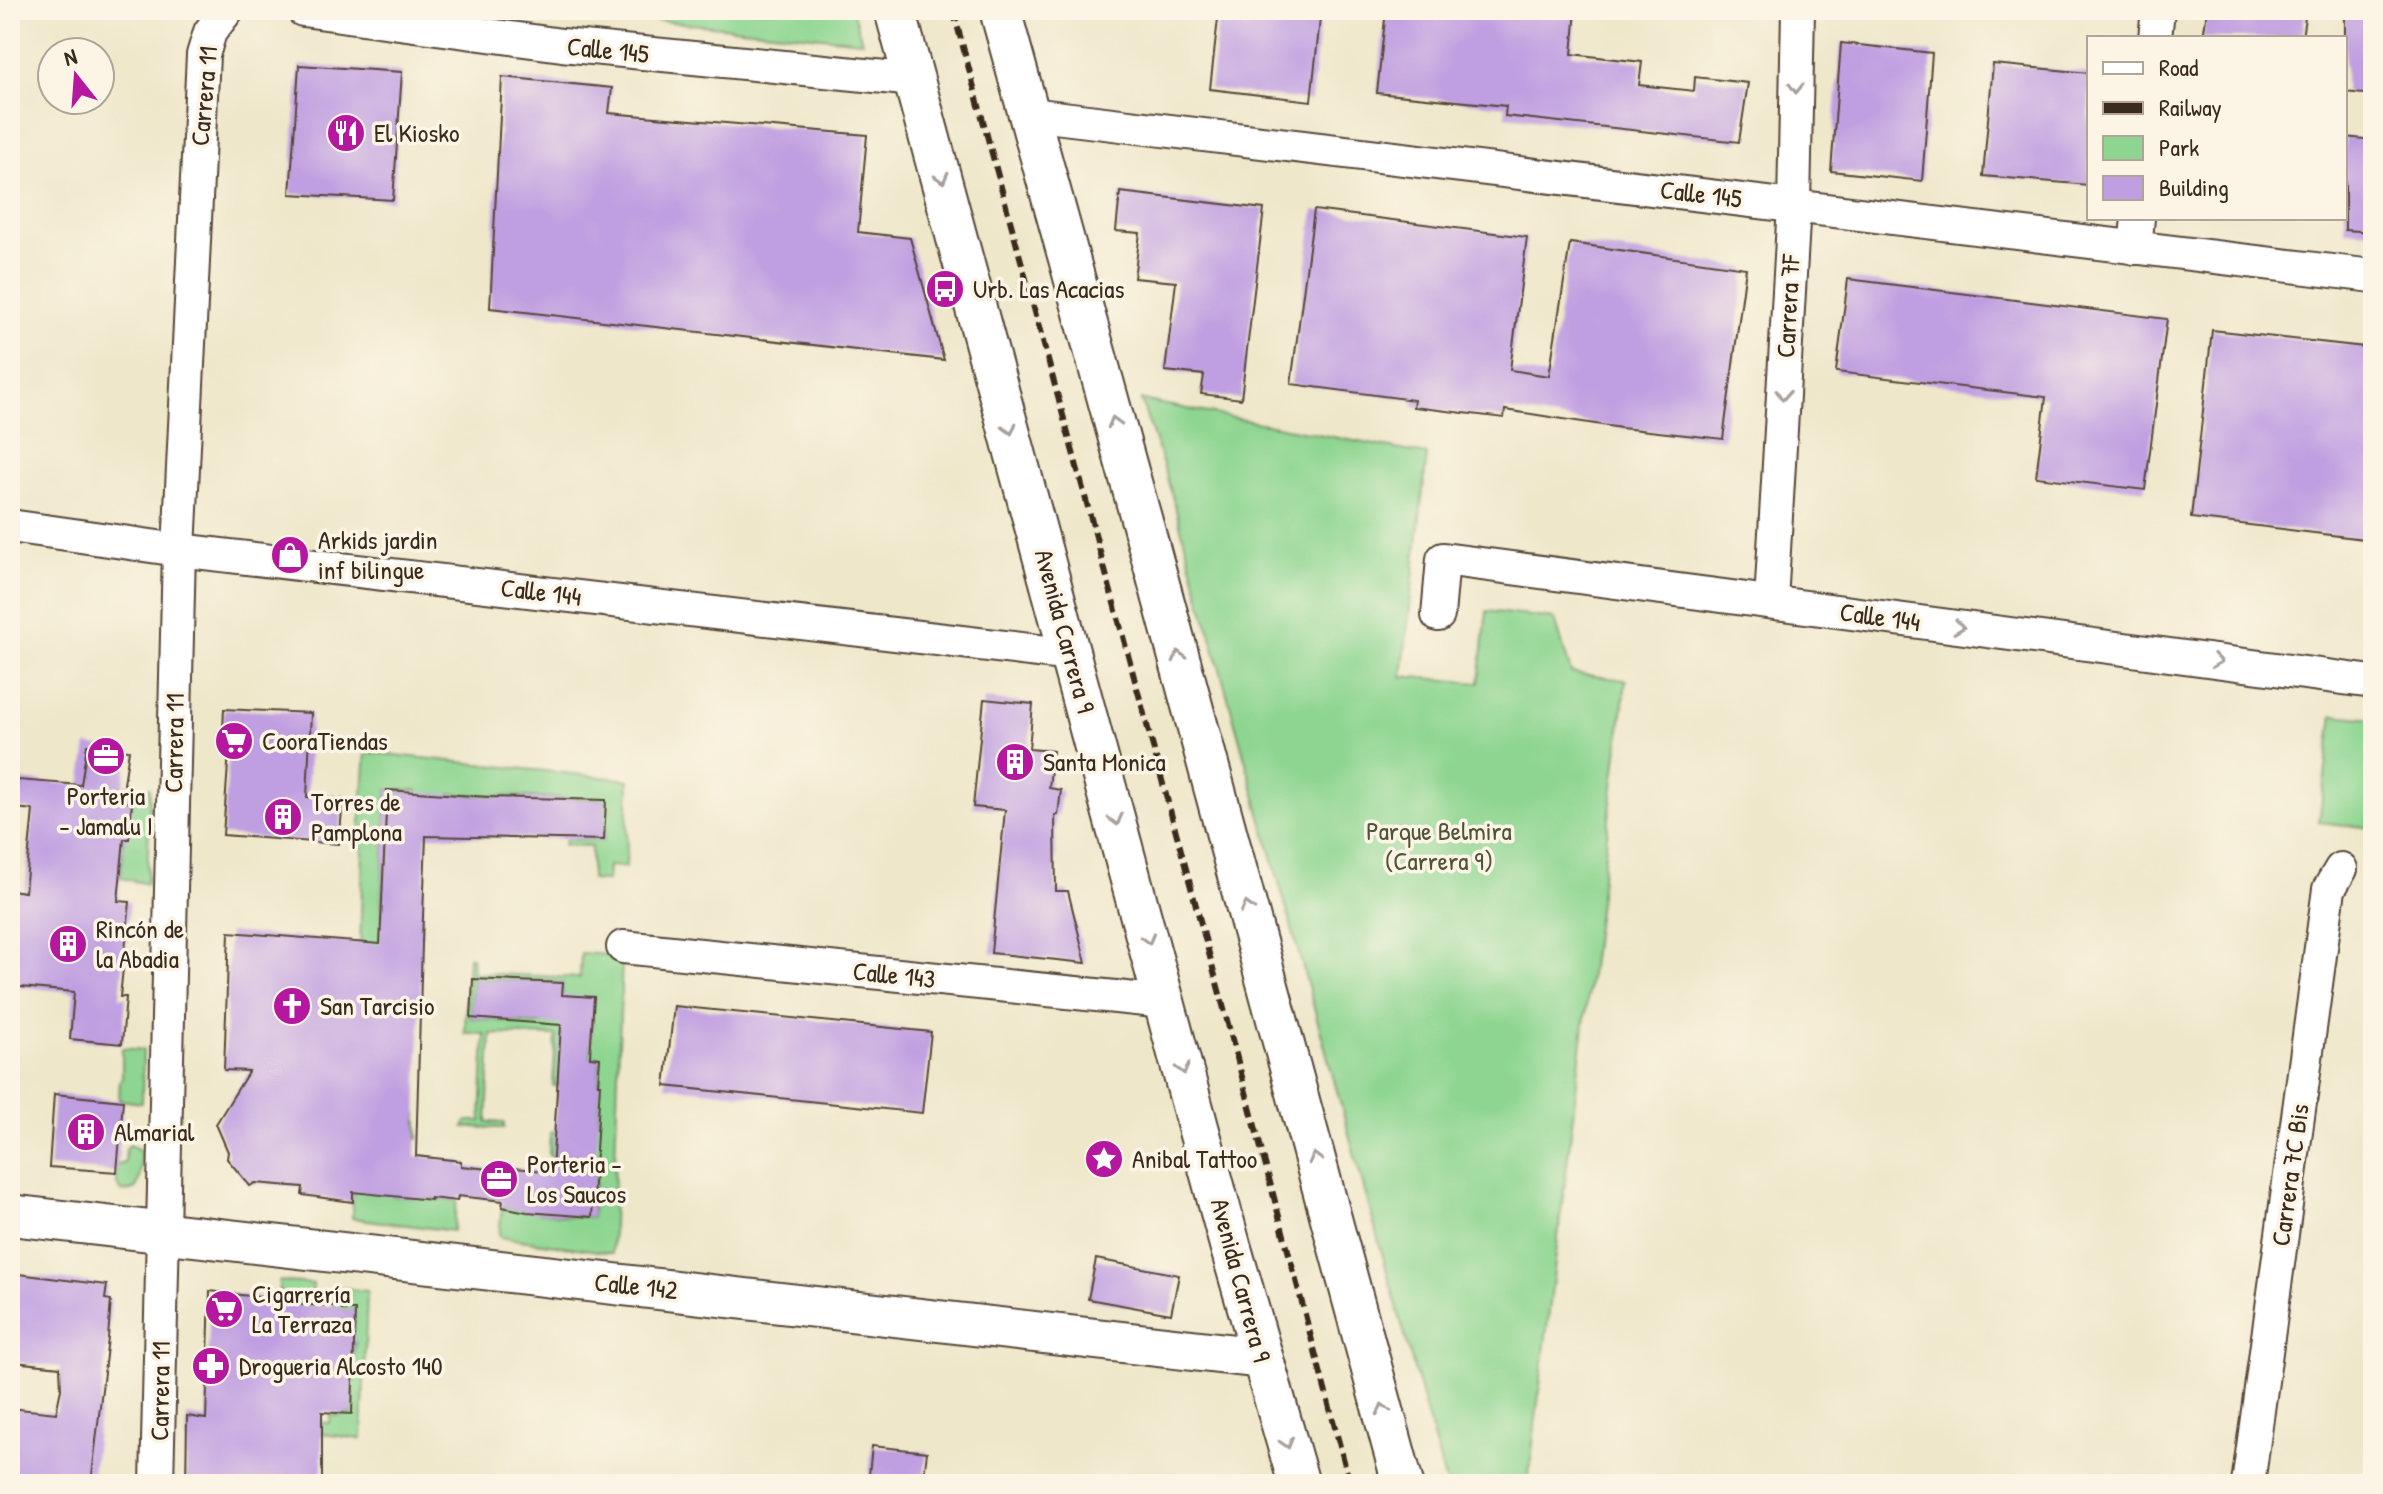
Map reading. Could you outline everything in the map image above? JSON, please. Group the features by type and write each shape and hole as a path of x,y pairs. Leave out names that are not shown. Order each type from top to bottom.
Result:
{"main road":[{"name":"Avenida Carrera 9","path":"895,10 1299,1484"},
{"path":"1000,10 1403,1484"},
{"name":"Calle 142","path":"10,1215 1262,1358"}],"street":[{"name":"Carrera 11","path":"157,1484 179,550 203,55 210,32 227,10"},
{"name":"Calle 145","path":"303,10 562,45 915,80"},
{"name":"Carrera 7F","path":"1771,602 1794,205 1798,10"},
{"path":"2155,36 2158,10"},
{"name":"Calle 145","path":"1030,114 1794,205 2136,233 2373,276"},
{"name":"Calle 144","path":"10,526 179,550 1072,655"},
{"name":"Calle 144","path":"1438,615 1443,559 2373,682"},
{"name":"Carrera 7C Bis","path":"2248,1484 2329,889 2341,869"},
{"name":"Calle 143","path":"623,947 1165,1002"}],"green space":[{"path":"551,10 852,10 862,41"},
{"name":"Parque Belmira (Carrera 9)","path":"1141,400 1427,455 1402,676 1479,683 1487,611 1555,619 1571,673 1626,680 1528,1484 1446,1484 1166,474"},
{"path":"2333,715 2373,719 2373,828 2319,822"},
{"path":"366,752 629,780 626,867 608,866 607,881 591,880 591,846 564,845 566,839 604,840 605,800 417,795 417,790 387,790 381,915 418,1121 418,1139 413,1139 393,1196 457,1201 453,1231 352,1218 363,848 359,847"},
{"path":"130,785 150,788 147,884 121,878 124,839 132,803 128,802"},
{"path":"581,953 622,956 612,1253 499,1237 502,1207 592,1217 596,1177 557,1173 559,1156 549,1155 550,1133 598,1121 600,1058 590,1057 594,997 562,1001 563,983 473,979 471,1018 534,1024 575,1019 557,1086 553,1086 556,1036 491,1034 487,1122 504,1123 504,1128 464,1127 467,1121 481,1121 485,1034 465,1033 468,957 472,957 473,973 580,978"},
{"path":"122,1048 143,1050 142,1103 119,1100"},
{"path":"130,1145 140,1150 140,1178 135,1189 122,1191 117,1185 117,1165 125,1163 126,1148"},
{"path":"279,1281 313,1284 307,1422 330,1423 331,1416 352,1414 349,1383 354,1382 355,1342 351,1341 354,1310 333,1306 334,1287 367,1291 362,1439 276,1428"}],"building":[{"path":"1219,10 1321,10 1311,101 1210,89"},
{"path":"1386,10 1576,10 1572,54 1642,62 1639,85 1694,91 1695,77 1748,83 1739,142 1505,116 1506,106 1377,93"},
{"path":"2207,10 2306,10 2302,36 2203,36"},
{"path":"2345,10 2373,10 2373,95 2347,92"},
{"path":"1841,43 1932,53 1922,181 1831,171"},
{"path":"1993,64 2087,73 2087,185 1983,176"},
{"name":"El Kiosko","path":"299,65 402,72 393,200 290,194"},
{"path":"502,77 612,88 609,113 867,135 858,232 910,238 944,360 490,308"},
{"path":"2347,137 2373,140 2373,232 2345,230"},
{"path":"1120,192 1264,209 1241,399 1201,394 1204,375 1165,371 1176,282 1134,278 1140,233 1116,231"},
{"path":"1314,210 1527,237 1510,370 1549,376 1570,243 1746,268 1723,439 1621,428 1505,410 1504,418 1413,407 1414,400 1291,384"},
{"path":"1848,279 2167,319 2145,490 2036,477 2046,397 1836,372"},
{"path":"2212,330 2373,348 2373,540 2191,518"},
{"path":"984,699 1033,704 1029,749 1053,751 1049,788 1061,790 1058,815 1055,815 1056,891 1068,891 1086,963 991,953 1005,810 973,807"},
{"path":"224,709 311,713 307,797 343,799 339,844 223,835 229,750 222,750"},
{"path":"87,745 129,750 124,784 130,785 128,802 132,803 129,839 124,839 118,901 130,902 120,997 126,997 122,1044 70,1039 74,992 10,986 10,890 25,892 33,810 15,808 18,780 81,785"},
{"path":"387,790 606,800 604,840 426,836 422,942 416,1156 461,1161 461,1166 552,1172 561,1025 471,1018 473,979 563,983 562,995 594,997 590,1057 600,1058 600,1084 592,1217 527,1212 502,1207 503,1201 458,1196 457,1201 353,1192 353,1202 302,1195 303,1187 255,1183 250,1186 227,1159 228,1152 216,1124 249,1071 224,1070 229,932 380,944"},
{"path":"674,1006 931,1032 922,1113 665,1086"},
{"name":"Almarial","path":"54,1094 123,1101 117,1172 49,1167"},
{"path":"1096,1259 1179,1275 1171,1314 1088,1299"},
{"path":"10,1273 107,1285 105,1299 111,1300 108,1338 91,1484 10,1484 10,1408 56,1413 61,1389 60,1367 14,1362 15,1351 10,1350"},
{"path":"210,1291 265,1298 265,1302 279,1304 342,1306 342,1310 355,1310 352,1414 322,1412 322,1484 186,1484 187,1416 206,1419"},
{"path":"872,1446 927,1452 923,1484 868,1484"}],"railway":[{"path":"953,10 1350,1484"}],"place":[{"name":"El Kiosko","path":"346,133"},
{"name":"Urb. Las Acacias","path":"945,289"},
{"name":"Arkids jardin inf bilingue","path":"290,555"},
{"name":"CooraTiendas","path":"234,741"},
{"name":"Porteria - Jamalu I","path":"106,756"},
{"name":"Santa Monica","path":"1015,762"},
{"name":"Torres de Pamplona","path":"283,817"},
{"name":"Rincón de la Abadia","path":"68,944"},
{"name":"San Tarcisio","path":"292,1006"},
{"name":"Almarial","path":"86,1132"},
{"name":"Anibal Tattoo","path":"1104,1159"},
{"name":"Porteria - Los Saucos","path":"499,1179"},
{"name":"Cigarrería La Terraza","path":"224,1309"},
{"name":"Drogueria Alcosto 140","path":"211,1366"}]}
